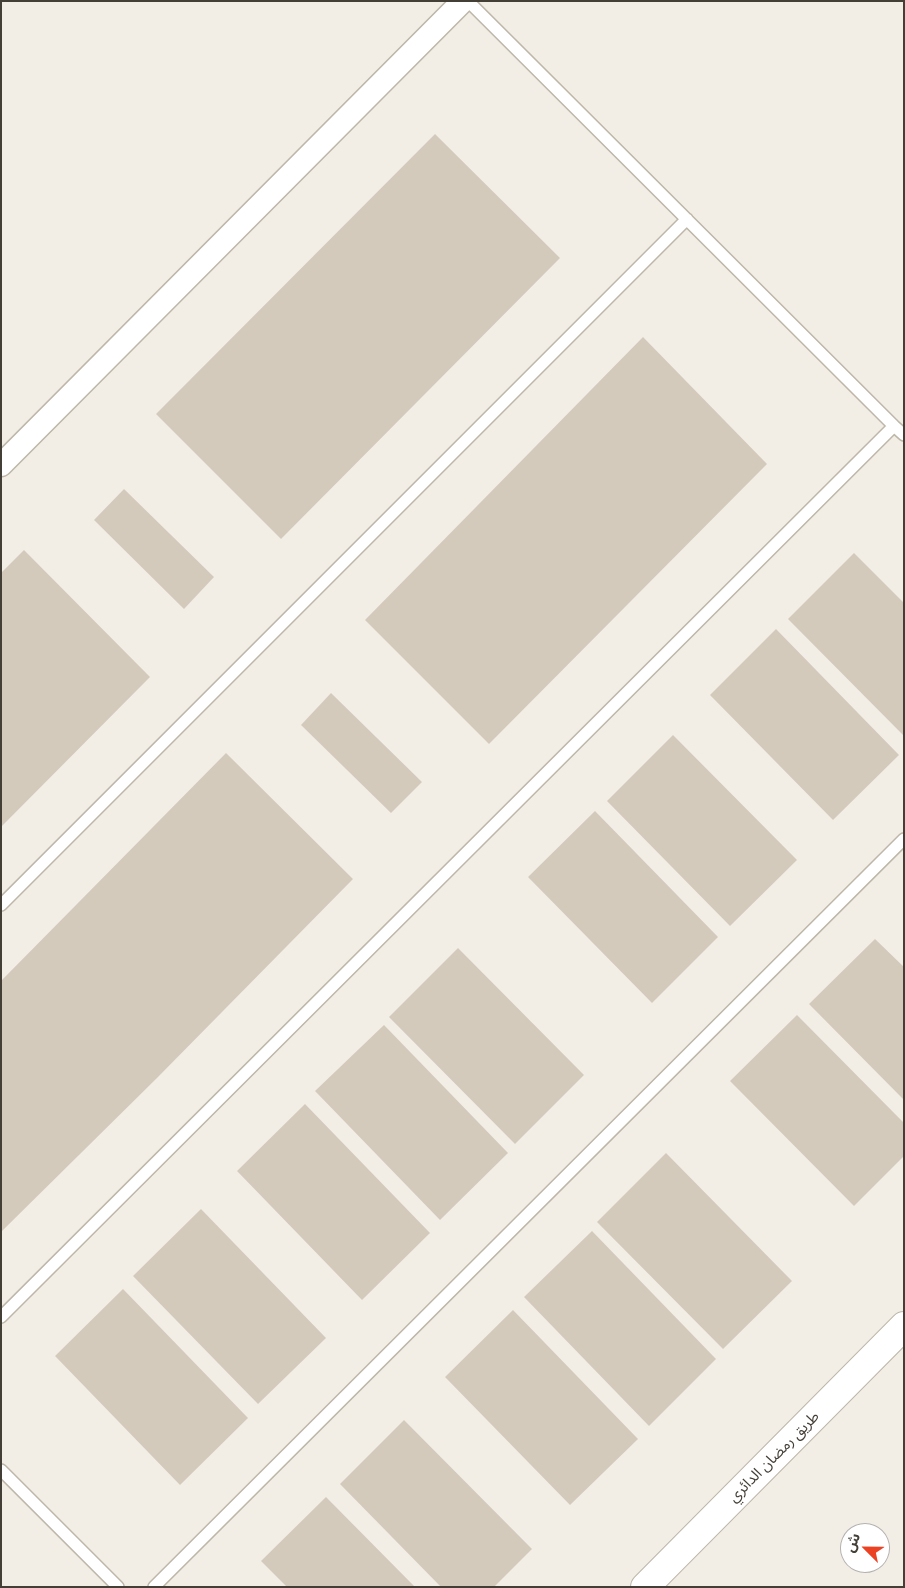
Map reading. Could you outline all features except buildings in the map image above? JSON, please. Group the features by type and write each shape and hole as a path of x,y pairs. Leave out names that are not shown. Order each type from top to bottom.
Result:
{"street":[{"path":"1,465 463,1"},
{"name":"طريق رمضان الدائري","path":"645,1587 904,1326"}],"lane":[{"path":"468,1 904,435"},
{"path":"1,905 687,219"},
{"path":"1,1318 894,426"},
{"path":"154,1587 904,839"},
{"path":"1,1470 118,1587"}]}
